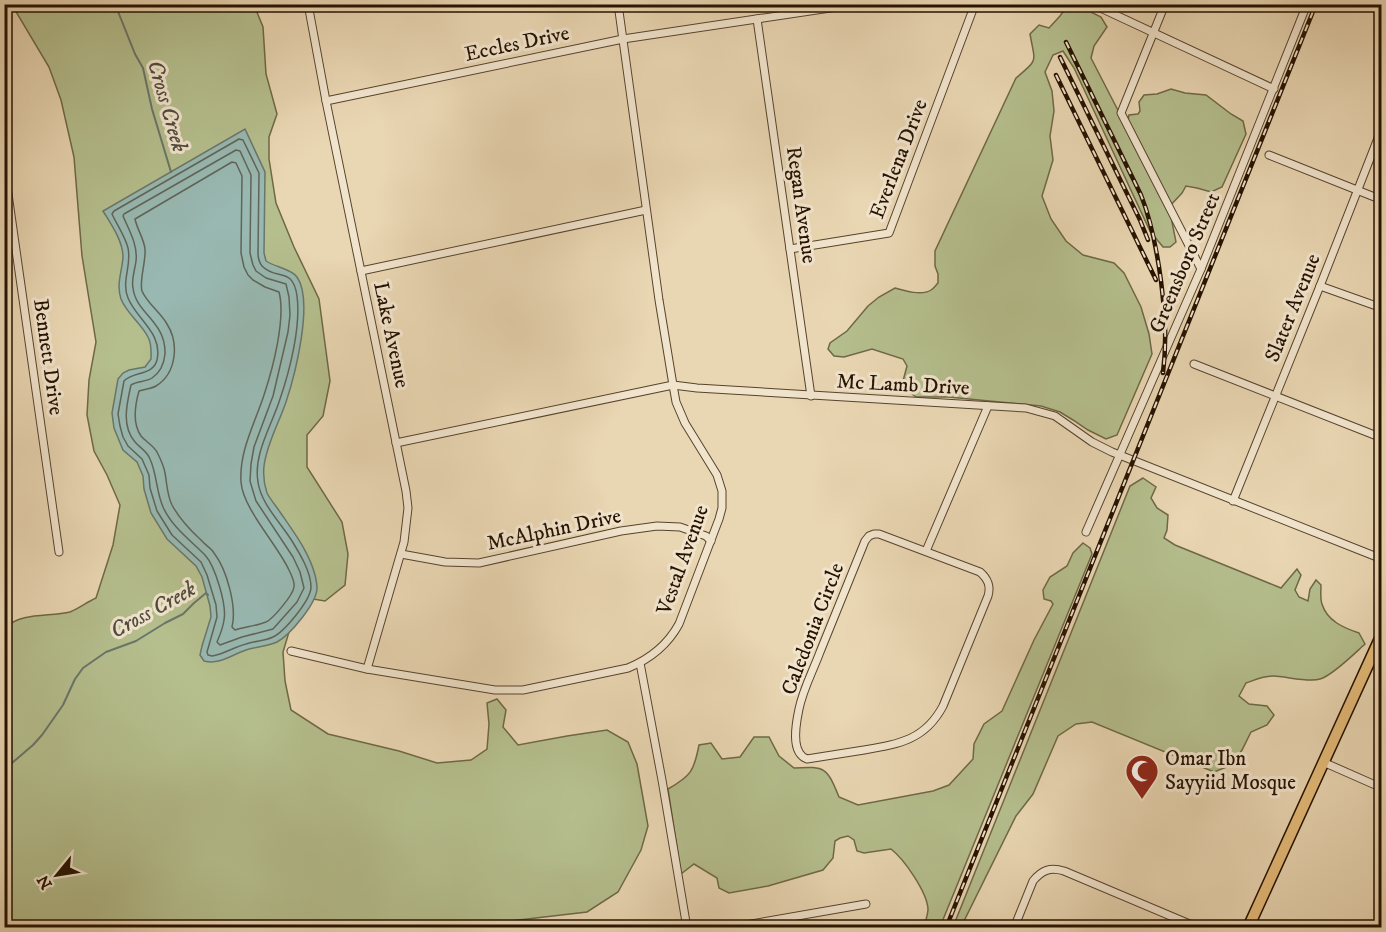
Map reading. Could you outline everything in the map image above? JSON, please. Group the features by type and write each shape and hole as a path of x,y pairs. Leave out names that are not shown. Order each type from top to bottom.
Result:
{"main road":[{"path":"1248,927 1382,634"}],"street":[{"name":"Lake Avenue","path":"308,4 408,508 401,554 367,669"},
{"name":"Vestal Avenue","path":"291,651 367,669 512,691 622,670 640,663 658,651 679,624 722,508 721,486 712,465 685,423 676,402 659,300 618,4"},
{"name":"Eccles Drive","path":"326,101 623,39 857,4"},
{"name":"Everlena Drive","path":"790,249 889,233 975,4"},
{"path":"1092,4 1274,89"},
{"path":"1165,4 1121,113 1201,269"},
{"name":"Greensboro Street","path":"1086,532 1201,269 1307,4"},
{"name":"Regan Avenue","path":"757,19 811,396"},
{"name":"Slater Avenue","path":"1233,501 1382,128"},
{"path":"1269,155 1382,200"},
{"name":"Bennett Drive","path":"4,166 7,204 59,552"},
{"path":"361,271 646,210"},
{"path":"1320,286 1382,308"},
{"path":"1194,364 1382,438"},
{"name":"Mc Lamb Drive","path":"396,443 673,385 811,396 1026,408 1055,416 1092,442 1119,455 1382,559"},
{"path":"926,551 988,406"},
{"name":"McAlphin Drive","path":"401,554 445,562 479,562 621,531 657,526 680,527 706,536 711,541"},
{"name":"Caledonia Circle","path":"879,534 926,551 980,572 989,585 988,596 938,716 922,732 902,742 804,758 798,752 796,742 799,708 864,541 869,536 879,534"},
{"path":"640,663 687,927"},
{"path":"1323,762 1382,788"},
{"path":"1014,927 1033,881 1038,875 1055,869 1199,927"},
{"path":"728,927 866,904"}],"green space":[{"path":"12,5 254,5 263,27 266,74 277,114 269,137 269,159 276,203 319,299 330,381 323,416 307,435 307,467 342,522 348,554 345,585 325,601 307,598 294,615 283,652 285,681 291,710 328,734 399,751 437,763 471,760 487,749 489,724 487,703 497,699 506,710 503,727 518,745 607,730 628,742 637,764 648,826 641,850 618,892 587,912 452,928 5,928 5,628 27,617 70,612 96,598 113,545 120,505 94,451 87,415 89,380 96,342 82,256 74,157 61,100 49,67"},
{"path":"1068,5 1077,5 1101,17 1107,27 1094,46 1091,58 1142,157 1127,125 1129,115 1138,114 1139,102 1144,95 1157,94 1171,89 1206,95 1243,121 1246,134 1222,187 1211,192 1186,186 1169,207 1176,242 1170,247 1163,247 1150,231 1074,68 1063,51 1053,55 1045,72 1052,91 1054,111 1050,136 1053,160 1042,196 1051,219 1066,241 1083,255 1114,263 1124,273 1141,307 1149,334 1152,354 1117,435 1106,439 1060,412 1041,406 948,397 916,397 908,391 903,381 907,366 903,359 872,349 844,357 834,356 828,349 830,343 847,331 868,306 879,297 895,288 923,293 938,283 935,251 1016,78 1034,60 1030,34 1039,25 1049,28"},
{"path":"1143,478 1156,487 1151,498 1157,508 1168,515 1164,538 1175,545 1281,588 1297,569 1301,575 1295,590 1299,597 1308,601 1310,589 1316,580 1321,585 1321,602 1324,610 1342,626 1359,633 1365,644 1337,669 1320,679 1269,676 1246,683 1239,696 1249,704 1267,706 1274,715 1267,725 1251,732 1232,765 1214,772 1092,722 1076,724 1058,736 1033,794 1016,816 961,927 953,927 1130,486"},
{"path":"1083,543 1090,548 1092,554 940,927 924,927 928,909 924,894 914,876 891,849 864,853 857,851 854,840 848,836 835,841 833,858 823,870 768,886 729,893 719,888 717,878 694,864 681,874 668,789 690,772 699,745 711,743 722,759 740,757 754,737 769,737 779,756 794,768 813,768 824,771 839,797 858,805 933,791 949,785 973,759 974,744 984,724 1002,711 1053,604 1044,599 1043,590 1050,577 1067,566 1073,553"}],"water":[{"path":"245,129 265,172 264,253 266,261 295,274 302,288 304,303 298,357 286,402 270,441 264,469 264,483 268,495 305,550 315,575 317,588 308,610 277,642 246,650 220,661 210,662 204,661 200,655 211,617 202,577 196,566 167,539 151,513 143,476 137,462 123,450 114,428 112,413 118,379 129,370 145,367 151,359 151,348 145,332 121,299 119,283 123,257 121,245 103,211"}],"waterway":[{"name":"Cross Creek","path":"115,4 143,68 152,109 171,172"},
{"name":"Cross Creek","path":"4,768 42,735 63,705 75,679 83,668 106,652 136,641 183,614 206,593 208,595"}],"railway":[{"path":"946,928 1316,4"},
{"path":"1066,42 1141,195 1148,216 1158,259 1164,305 1163,373"},
{"path":"1060,57 1148,240"},
{"path":"1056,75 1156,280"}],"place":[{"name":"Omar Ibn Sayyiid Mosque","path":"1142,800"}]}
